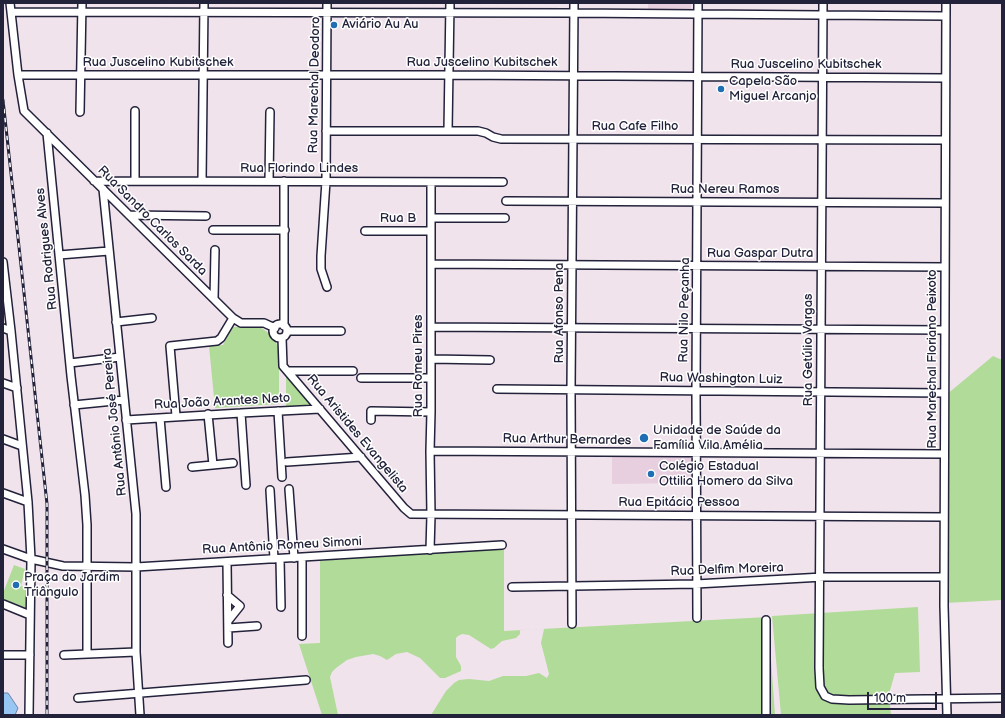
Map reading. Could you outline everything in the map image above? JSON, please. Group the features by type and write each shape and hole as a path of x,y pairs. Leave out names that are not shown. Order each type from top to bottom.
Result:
{"street":[{"path":"10,3 18,75"},
{"path":"80,112 82,3"},
{"path":"202,181 204,3"},
{"name":"Rua Marechal Deodoro","path":"327,287 321,269 321,256 326,182 328,3"},
{"path":"448,131 450,3"},
{"name":"Rua Afonso Pena","path":"572,624 571,390 574,3"},
{"name":"Rua Nilo Peçanha","path":"696,618 698,3"},
{"name":"Rua Getúlio Vargas","path":"823,3 821,330 822,515 820,578 820,687 825,696 832,699 947,699"},
{"name":"Rua Marechal Floriano Peixoto","path":"946,3 944,577 947,715"},
{"path":"11,12 573,13 946,16"},
{"name":"Rua Juscelino Kubitschek","path":"18,75 203,74 945,78"},
{"name":"Rua Sandro Carlos Sarda","path":"18,75 24,111 233,318 241,323 264,323 275,328"},
{"path":"135,111 135,181"},
{"path":"270,112 270,181"},
{"name":"Rua Cafe Filho","path":"326,131 478,131 496,138 945,140"},
{"name":"Rua Rodrigues Alves","path":"47,133 74,405 85,495 87,525 87,654"},
{"name":"Rua Florindo Lindes","path":"94,181 503,182"},
{"path":"284,181 285,369 353,371"},
{"name":"Rua Romeu Pires","path":"430,550 431,182"},
{"name":"Rua Antônio José Pereira","path":"103,189 136,514 136,652 140,715"},
{"name":"Rua Nereu Ramos","path":"506,201 945,203"},
{"path":"129,215 206,216"},
{"path":"431,218 505,218"},
{"path":"213,230 284,230"},
{"name":"Rua B","path":"365,231 431,231"},
{"path":"214,299 215,250"},
{"path":"59,255 109,251"},
{"path":"3,262 12,332 28,502 31,559 29,715"},
{"name":"Rua Gaspar Dutra","path":"431,264 945,267"},
{"path":"116,322 152,318"},
{"path":"176,416 170,346 217,341 221,338 233,318"},
{"path":"284,332 280,325 275,328 273,332 278,338 284,332 341,331"},
{"path":"3,328 12,332"},
{"path":"431,328 945,330"},
{"path":"70,362 120,358"},
{"path":"431,359 490,360"},
{"name":"Rua Aristides Evangelista","path":"285,369 404,508 409,513 414,515"},
{"path":"360,378 431,378"},
{"path":"3,383 17,388"},
{"name":"Rua Washington Luiz","path":"497,389 944,393"},
{"path":"74,405 124,400"},
{"name":"Rua João Arantes Neto","path":"126,420 241,412 320,410"},
{"path":"278,411 282,477"},
{"path":"372,420 371,411 431,412"},
{"path":"241,412 246,485"},
{"path":"208,414 213,465"},
{"path":"160,418 166,487"},
{"path":"3,439 22,446"},
{"name":"Rua Arthur Bernardes","path":"430,451 944,454"},
{"path":"287,462 361,457"},
{"path":"192,467 232,463"},
{"path":"288,489 294,558"},
{"path":"270,490 280,607"},
{"path":"3,493 28,502"},
{"name":"Rua Epitácio Pessoa","path":"414,515 696,514 944,516"},
{"name":"Rua Antônio Romeu Simoni","path":"3,549 31,559 63,566 136,568 502,545"},
{"path":"302,558 302,636"},
{"path":"227,562 228,643"},
{"name":"Rua Delfim Moreira","path":"512,587 696,584 820,578 944,577"},
{"path":"228,595 240,606 228,625"},
{"path":"3,604 30,615"},
{"path":"766,620 766,715"},
{"path":"228,625 257,626"},
{"path":"64,655 136,652"},
{"path":"3,655 30,655"},
{"path":"78,698 306,680"},
{"path":"947,699 1002,698"}],"shaded area":[{"path":"648,3 691,3 691,9 648,10"},
{"name":"Colégio Estadual Ottilia Homero da Silva","path":"612,456 689,457 691,458 691,483 612,484"}],"green space":[{"path":"233,327 260,327 270,334 275,340 279,351 279,404 215,408 209,346 223,345"},
{"path":"993,356 1002,360 1002,600 945,603 946,395"},
{"path":"286,375 311,404 311,407 286,407"},
{"path":"499,546 504,550 504,631 520,630 520,634 516,638 502,641 491,649 469,635 462,634 458,636 456,638 456,657 461,666 461,671 445,678 440,678 420,658 407,652 396,654 387,660 373,654 347,660 332,672 330,677 338,715 322,715 299,644 320,643 320,561"},
{"name":"Praça do Jardim Triângulo","path":"14,565 25,569 21,586 25,587 26,608 3,599 3,593"},
{"path":"918,607 920,672 895,673 889,694 891,715 781,715 772,616"},
{"path":"768,617 775,715 431,715 446,691 459,680 469,679 489,681 503,676 526,676 539,673 547,678 549,674 541,643 544,629 533,629"}],"water":[{"path":"3,693 8,693 18,708 15,715 3,715"}],"railway":[{"path":"3,100 47,504 47,715"}],"place":[{"name":"Aviário Au Au","path":"334,25"},
{"name":"Capela São Miguel Arcanjo","path":"721,89"},
{"name":"Unidade de Saúde da Família Vila Amélia","path":"644,438"},
{"name":"Colégio Estadual Ottilia Homero da Silva","path":"651,474"},
{"name":"Praça do Jardim Triângulo","path":"16,585"}]}
